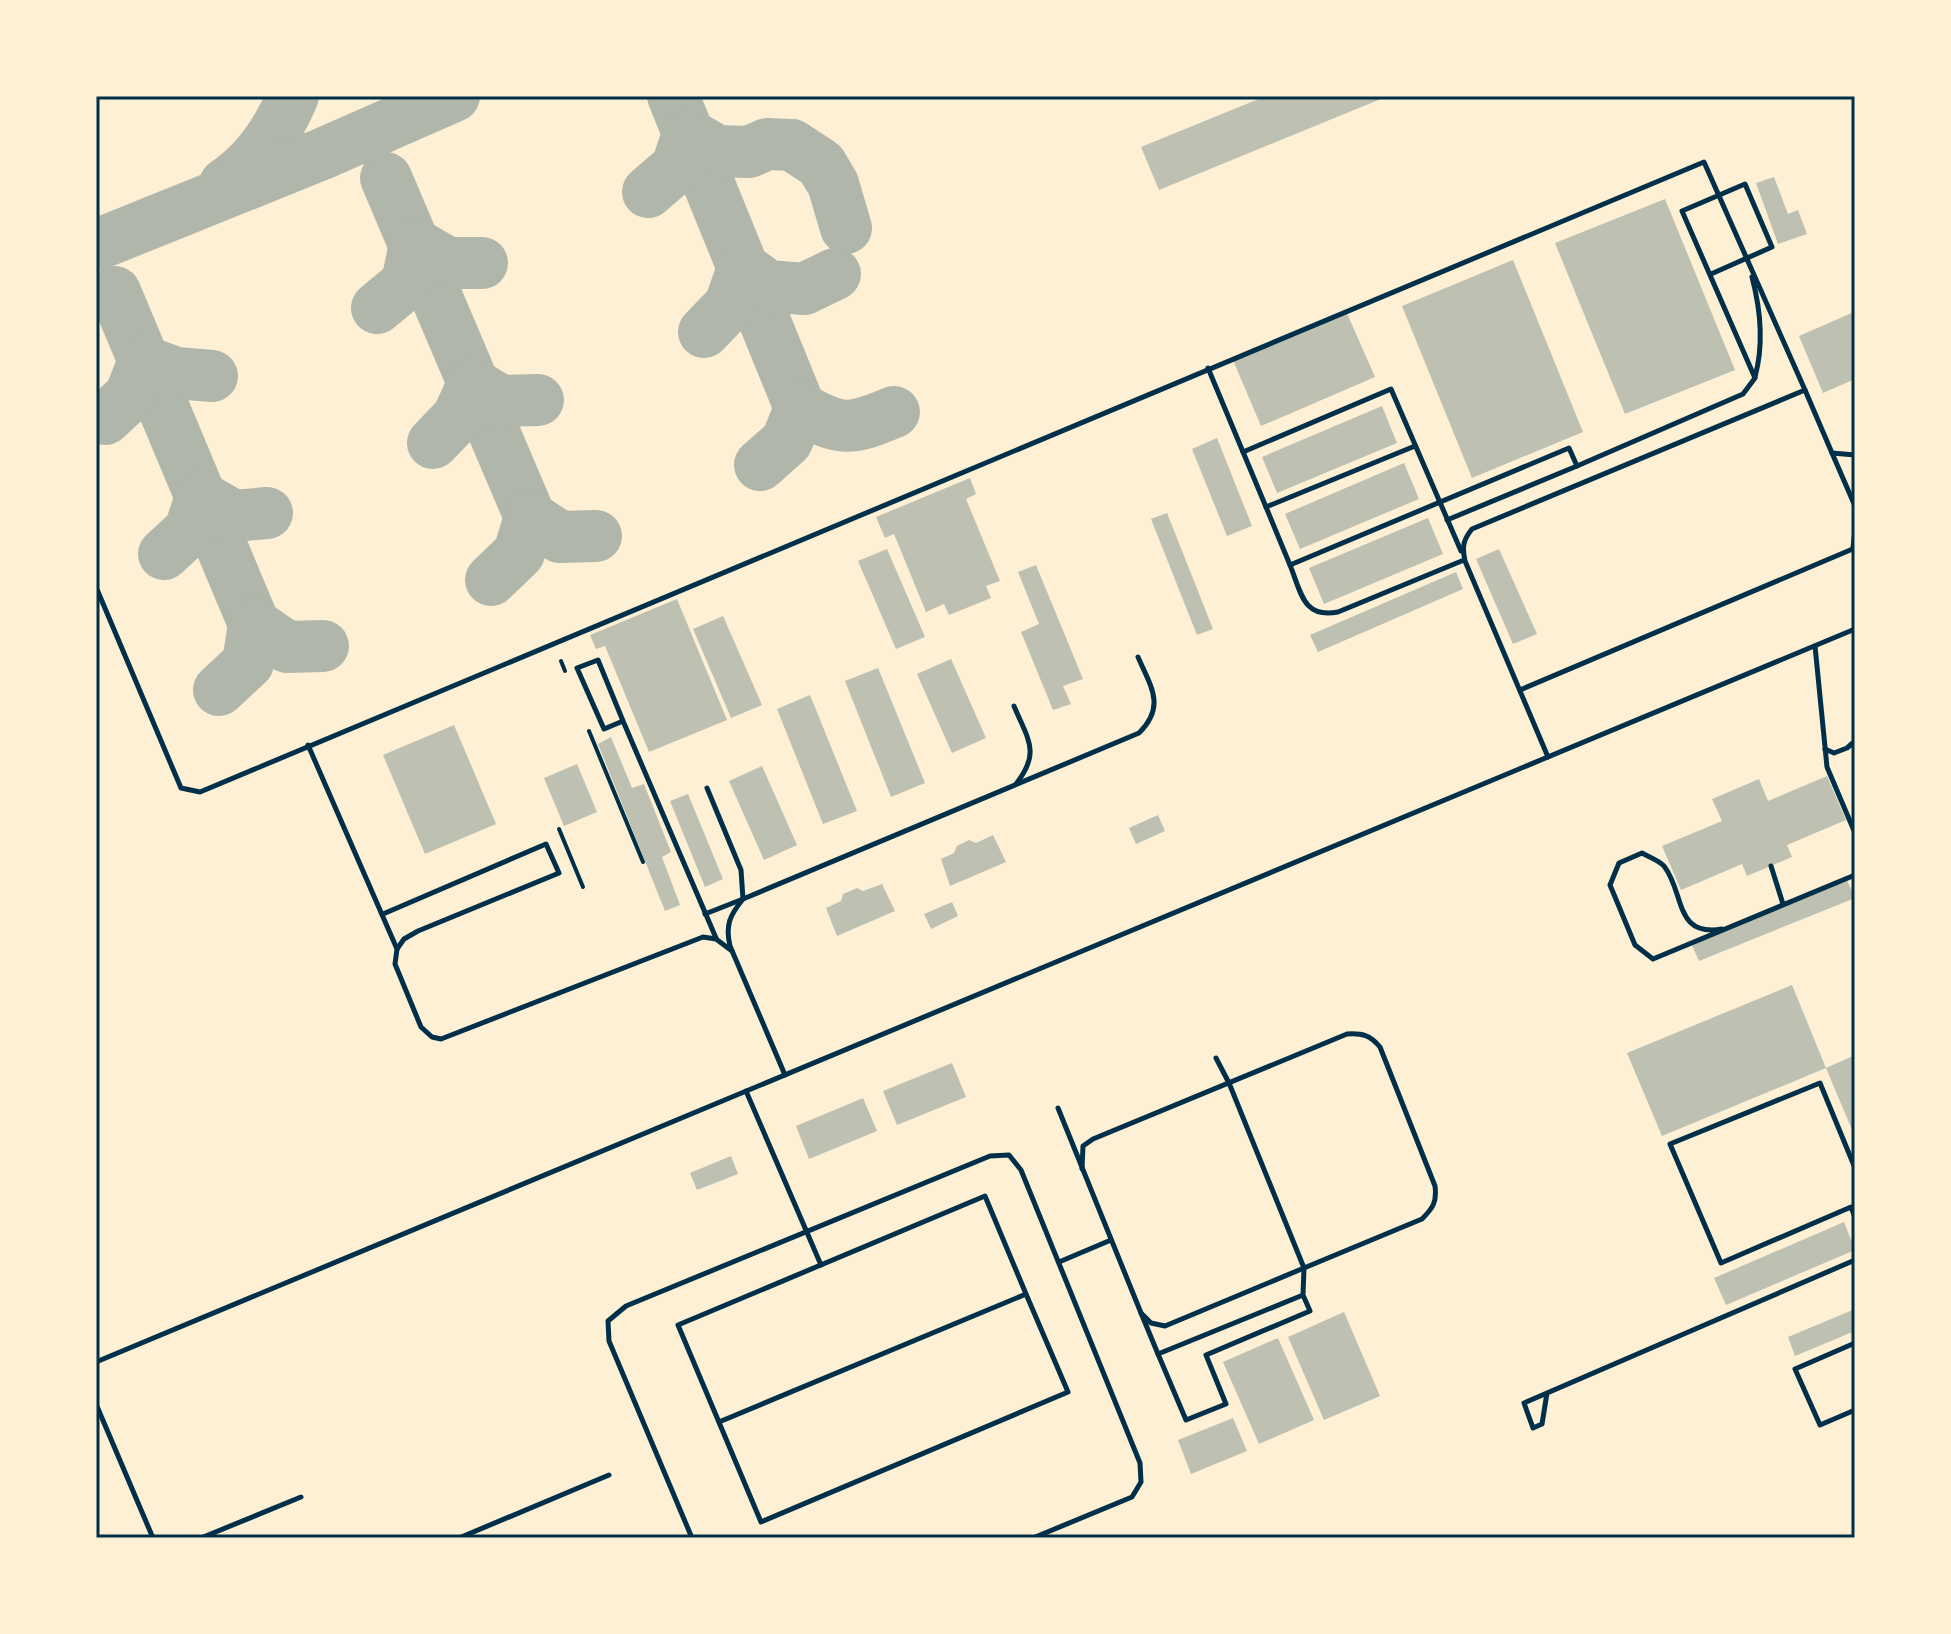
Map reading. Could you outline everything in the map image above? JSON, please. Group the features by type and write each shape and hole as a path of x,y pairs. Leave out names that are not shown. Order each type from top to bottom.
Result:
{"lane":[{"path":"96,587 181,788 200,792 1704,162 1855,506"},
{"path":"1711,274 1772,247 1745,184 1682,211 1755,378"},
{"path":"1447,520 1743,394 1755,378 1762,354 1761,326 1748,260"},
{"path":"1208,368 1306,604 1315,612 1324,615 1338,612 1465,561"},
{"path":"1243,452 1391,389 1548,757"},
{"path":"1465,561 1462,547 1472,529 1805,390"},
{"path":"1266,507 1415,446"},
{"path":"1290,565 1569,448 1577,466"},
{"path":"1832,453 1855,455"},
{"path":"1520,690 1854,548 1855,529"},
{"path":"96,1362 1855,629"},
{"path":"1815,646 1827,767 1855,833"},
{"path":"705,914 1139,733 1150,722 1155,706 1153,691 1138,657"},
{"path":"623,721 604,729 577,668 598,660 716,939"},
{"path":"1014,706 1031,752 1028,769 1015,785"},
{"path":"1824,749 1834,753 1855,741"},
{"path":"308,745 397,949"},
{"path":"707,788 741,870 743,899 732,912 726,928 732,951 785,1075"},
{"path":"383,914 546,844 559,873 418,931 404,939 397,949 395,964 421,1027 432,1037 441,1039 703,937 716,939 732,951"},
{"path":"1722,929 1707,932 1695,928 1687,919 1664,865 1642,853 1619,863 1610,885 1635,945 1653,959 1855,875"},
{"path":"1771,866 1783,904"},
{"path":"1082,1169 1083,1146 1093,1139 1347,1034 1359,1033 1372,1037 1380,1047 1435,1186 1437,1197 1434,1207 1422,1219 1165,1326 1151,1323 1141,1313"},
{"path":"1058,1108 1186,1420 1226,1404 1206,1355 1310,1311 1303,1295 1304,1268 1216,1058"},
{"path":"1855,1168 1820,1083 1670,1144 1721,1263 1851,1207 1855,1217"},
{"path":"746,1091 821,1265"},
{"path":"692,1538 609,1341 608,1321 626,1306 990,1156 1009,1155 1021,1170 1140,1463 1141,1482 1132,1497 1033,1538"},
{"path":"985,1196 1026,1294 1068,1392 761,1522 678,1325 985,1196"},
{"path":"1059,1262 1111,1240"},
{"path":"1547,1393 1542,1424 1533,1428 1524,1403 1547,1393 1855,1260"},
{"path":"719,1422 1026,1294"},
{"path":"1158,1354 1303,1295"},
{"path":"1855,1343 1795,1369 1820,1425 1855,1410"},
{"path":"96,1404 153,1538"},
{"path":"459,1538 609,1475"},
{"path":"201,1538 301,1497"}],"path":[{"path":"561,661 567,675"},
{"path":"584,718 643,862"},
{"path":"559,829 583,887"}],"building":[{"path":"1266,96 1388,96 1159,190 1141,147"},
{"path":"1774,177 1788,214 1798,210 1807,234 1778,244 1756,183"},
{"path":"1665,199 1735,370 1625,414 1555,243"},
{"path":"1513,260 1583,432 1472,478 1402,306"},
{"path":"1346,311 1375,377 1261,426 1233,360"},
{"path":"1854,312 1855,379 1823,393 1799,336"},
{"path":"1382,406 1397,443 1277,493 1262,457"},
{"path":"1217,438 1252,526 1227,536 1192,449"},
{"path":"1404,463 1419,499 1300,549 1285,514"},
{"path":"970,478 976,494 966,499 1000,581 986,586 991,598 949,615 944,604 926,612 894,534 885,538 876,517"},
{"path":"1167,513 1213,629 1197,635 1151,519"},
{"path":"1428,518 1443,554 1324,604 1309,568"},
{"path":"887,549 925,637 896,649 858,561"},
{"path":"1499,549 1537,634 1513,644 1476,559"},
{"path":"1036,565 1083,679 1063,686 1071,704 1053,710 1021,632 1039,624 1018,572"},
{"path":"1456,572 1463,589 1318,652 1310,635"},
{"path":"677,599 727,720 649,752 605,646 596,649 590,635"},
{"path":"723,616 762,705 731,718 693,629"},
{"path":"951,659 986,738 952,753 917,674"},
{"path":"878,668 925,783 891,797 845,681"},
{"path":"810,695 857,811 823,824 777,709"},
{"path":"454,725 496,824 425,854 383,755"},
{"path":"611,737 632,788 644,784 671,852 662,857 680,905 665,911 598,744"},
{"path":"577,764 597,812 564,826 544,778"},
{"path":"762,766 797,845 764,860 729,781"},
{"path":"1827,776 1846,820 1787,845 1792,857 1747,876 1742,864 1681,890 1662,846 1722,821 1712,799 1759,779 1768,801"},
{"path":"688,794 723,879 705,887 670,801"},
{"path":"1158,815 1165,831 1136,844 1129,828"},
{"path":"993,835 1006,862 950,886 941,859 969,840 976,843"},
{"path":"1846,878 1855,898 1699,961 1691,943"},
{"path":"882,884 895,911 837,936 826,908 841,901 843,894 857,888 863,891"},
{"path":"952,902 958,916 931,929 924,914"},
{"path":"1792,985 1826,1068 1662,1136 1627,1053"},
{"path":"1855,1055 1855,1137 1826,1068"},
{"path":"952,1063 966,1097 897,1125 883,1091"},
{"path":"863,1098 877,1131 809,1159 796,1126"},
{"path":"731,1156 738,1174 697,1190 690,1173"},
{"path":"1844,1222 1855,1250 1726,1305 1714,1278"},
{"path":"1855,1309 1855,1331 1795,1356 1788,1337"},
{"path":"1344,1312 1380,1396 1324,1420 1288,1337"},
{"path":"1278,1338 1314,1420 1259,1444 1223,1362"},
{"path":"1233,1418 1247,1451 1191,1474 1178,1440"}],"taxiway":[{"path":"225,184 247,166 265,145 281,122 293,96"},
{"path":"96,245 322,154 454,96"},
{"path":"673,96 800,408"},
{"path":"648,192 677,167 688,134 717,151 749,152 767,144 792,145 821,164 833,184 846,228"},
{"path":"386,178 530,517"},
{"path":"377,308 407,283 415,244 448,263 482,263"},
{"path":"704,332 730,305 743,268 768,286 804,289 835,274"},
{"path":"115,292 254,624"},
{"path":"105,419 130,396 144,361 176,373 212,376"},
{"path":"433,443 458,417 473,384 501,401 538,400"},
{"path":"760,465 787,441 800,408 836,425 846,426 894,412"},
{"path":"164,554 190,530 201,497 234,516 267,513"},
{"path":"491,580 519,553 530,517 560,537 596,536"},
{"path":"219,690 248,663 254,624 287,647 323,646"}]}
